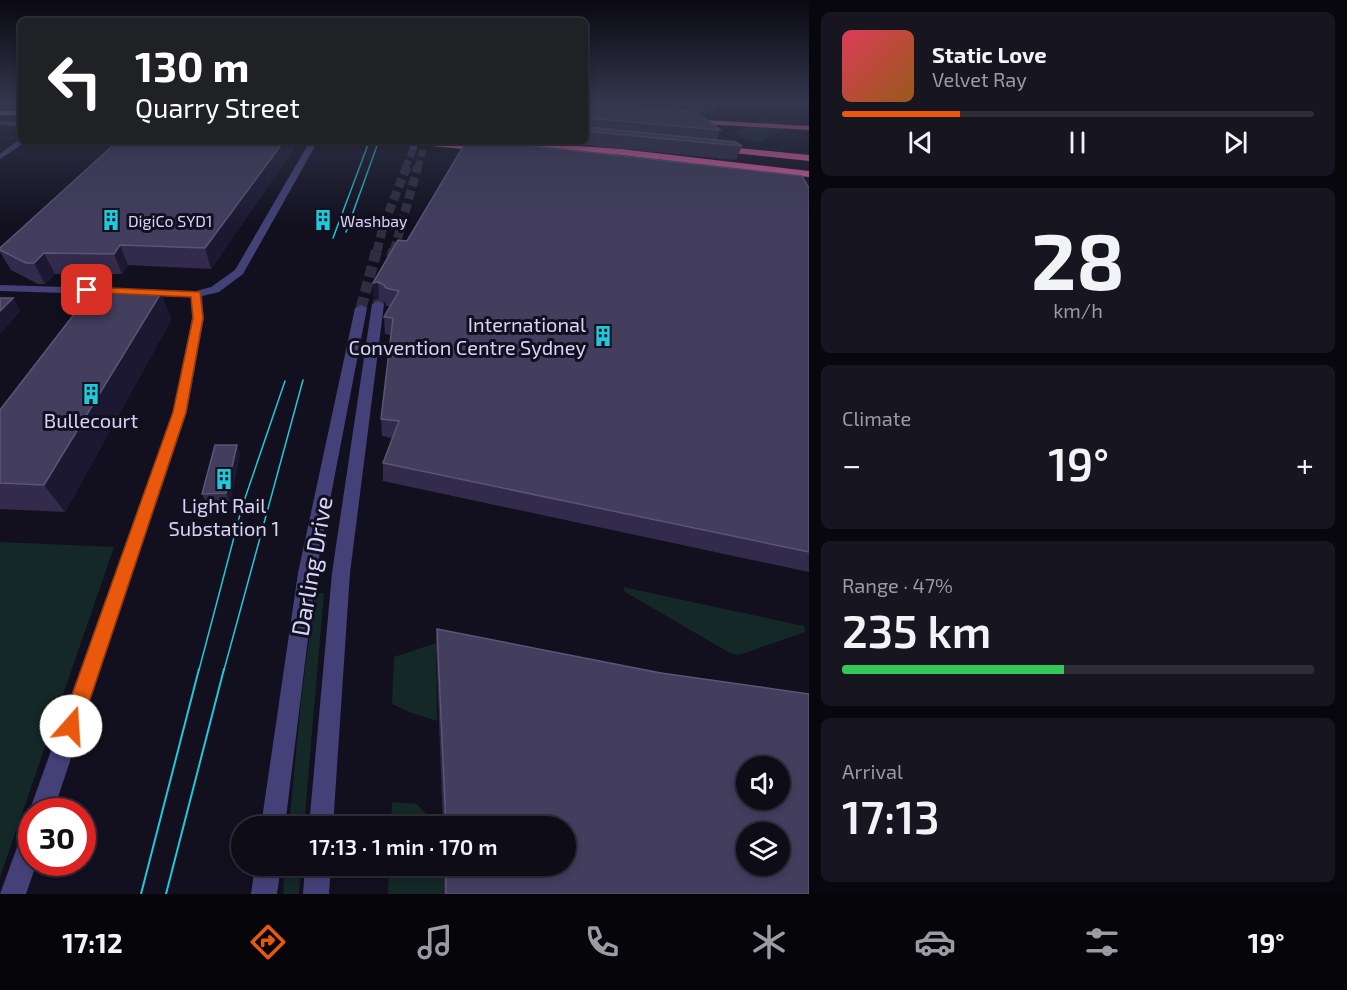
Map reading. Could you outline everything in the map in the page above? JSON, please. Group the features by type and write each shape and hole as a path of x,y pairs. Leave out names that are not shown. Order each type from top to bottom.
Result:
{"highway":[{"path":"422,144 712,173"},
{"path":"497,144 621,152 808,174"},
{"path":"534,144 808,166"},
{"path":"712,148 808,158"}],"street":[{"path":"0,157 19,144"},
{"path":"0,288 196,294 215,290 239,272 312,144"},
{"path":"46,798 180,412 198,318 196,294"},
{"name":"Darling Drive","path":"274,816 307,573 370,306 341,573 322,816"},
{"path":"13,894 19,876"},
{"path":"264,894 267,876"},
{"path":"316,894 317,876"}],"green space":[{"path":"0,542 114,547 27,798 18,798 18,825 0,877"},
{"path":"623,587 804,626 805,632 739,655 730,653 625,592"},
{"path":"315,593 324,593 305,816 290,816 301,700"},
{"path":"436,643 437,721 392,704 394,657"},
{"path":"392,802 417,804 428,816 391,816"},
{"path":"284,876 300,876 299,894 283,894"},
{"path":"389,876 443,876 444,894 388,894"}],"building":[{"path":"708,143 737,143 742,146"},
{"path":"115,144 282,144 205,248 120,245 114,254 44,253 34,263 26,263 0,248"},
{"name":"International Convention Centre Sydney","path":"473,144 515,144 802,176 809,188 809,552 383,463 399,421 381,419 393,318 384,317 399,291 386,288 378,282 373,283 398,240 407,241 464,145 472,146"},
{"path":"92,291 161,293 44,485 0,483 0,410"},
{"path":"0,298 13,298 0,311"},
{"path":"215,445 237,445 226,493 202,494"},
{"path":"437,629 661,673 809,694 809,894 446,894 446,876 576,876 576,816 446,816"}],"tunnel":[{"path":"406,167 413,149"},
{"path":"418,167 423,150"},
{"path":"377,251 383,227 407,166"},
{"path":"394,251 418,166"},
{"path":"361,308 377,249"},
{"path":"378,304 394,249"}],"tram line":[{"path":"333,238 368,144"},
{"path":"346,232 378,144"},
{"path":"224,670 303,380"},
{"path":"199,670 242,507 285,381"},
{"path":"141,894 199,669"},
{"path":"166,894 224,669"}],"place":[{"name":"DigiCo SYD1","path":"111,220"},
{"name":"Washbay","path":"323,220"},
{"name":"International Convention Centre Sydney","path":"603,336"},
{"name":"Bullecourt","path":"91,394"},
{"name":"Light Rail Substation 1","path":"224,479"}],"route":[{"path":"71,726 180,412 198,318 196,294 87,290"}]}
